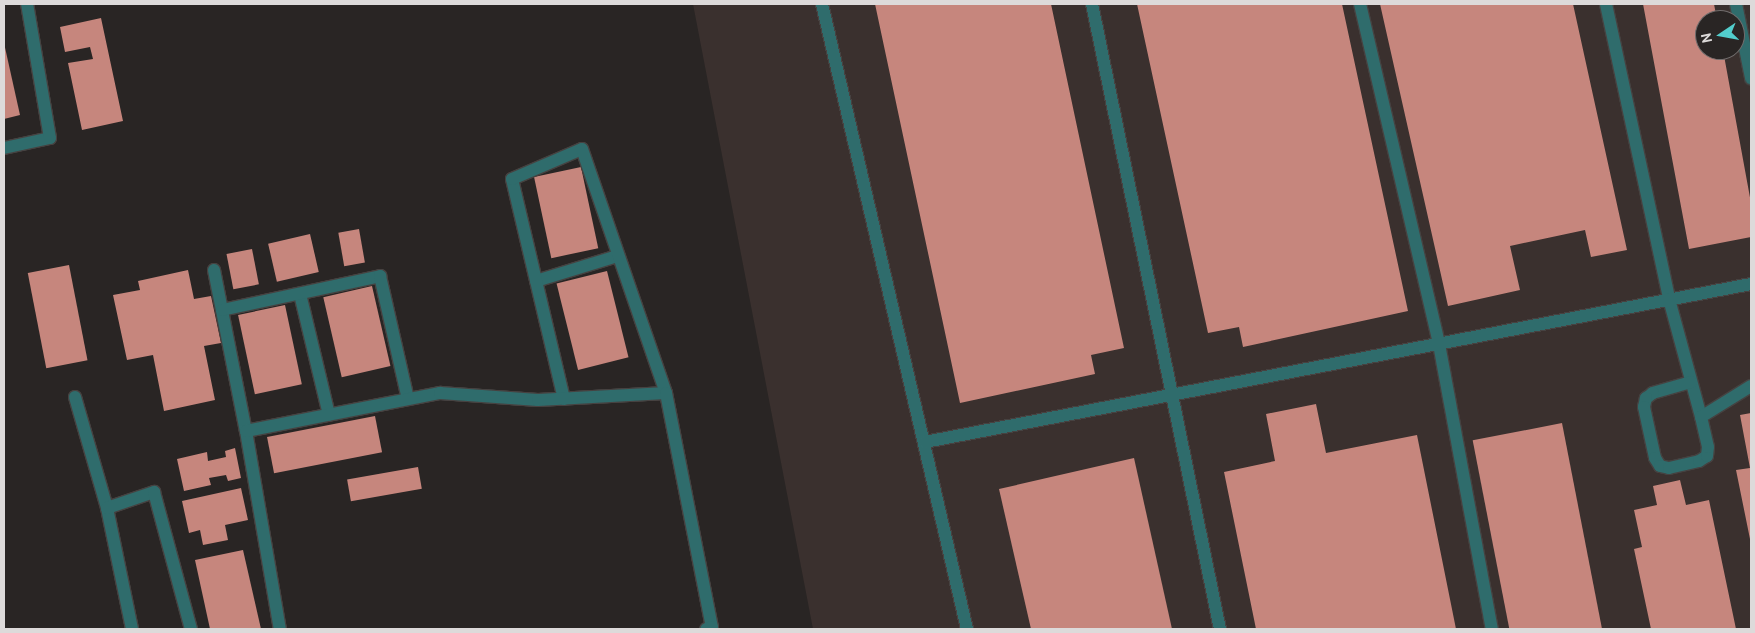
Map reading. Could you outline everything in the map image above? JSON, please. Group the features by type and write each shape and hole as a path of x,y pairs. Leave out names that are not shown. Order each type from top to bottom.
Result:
{"street":[{"path":"4,148 50,138 27,4"},
{"path":"822,4 968,629"},
{"path":"1092,4 1220,629"},
{"path":"1360,4 1439,344 1492,629"},
{"path":"1606,4 1669,299 1701,417 1708,447 1707,456 1699,461 1677,466 1660,466 1655,458 1644,407 1646,398 1653,392 1691,382"},
{"path":"1736,4 1751,78"},
{"path":"564,398 512,179 582,149 666,392 712,627 706,629"},
{"path":"536,281 618,256"},
{"path":"214,270 246,431 280,629"},
{"path":"222,310 380,276 408,399"},
{"path":"925,442 1751,284"},
{"path":"300,294 328,415"},
{"path":"1701,417 1751,386"},
{"path":"246,431 440,393 538,400 666,392"},
{"path":"75,397 107,508 132,629"},
{"path":"107,508 154,492 191,629"}],"shaded area":[{"path":"693,4 1751,4 1751,629 813,629"}],"building":[{"path":"875,4 1051,4 1124,348 1091,355 1095,374 960,403"},
{"path":"1137,4 1342,4 1408,311 1243,347 1239,327 1208,333"},
{"path":"1380,4 1573,4 1627,250 1591,257 1585,230 1510,246 1520,290 1448,306"},
{"path":"1643,4 1714,4 1715,10 1695,10 1695,60 1725,60 1751,203 1751,237 1689,249"},
{"path":"101,18 123,121 82,130 68,63 93,59 90,47 65,52 60,27"},
{"path":"4,43 20,115 4,119"},
{"path":"581,167 598,248 551,258 534,177"},
{"path":"359,229 365,262 344,266 338,233"},
{"path":"310,234 319,272 277,282 268,244"},
{"path":"252,249 259,284 233,289 226,254"},
{"path":"69,265 88,360 46,368 28,273"},
{"path":"188,270 194,299 211,296 221,343 204,346 215,400 164,411 153,355 127,360 113,295 140,290 138,281"},
{"path":"607,271 629,357 578,370 557,284"},
{"path":"372,286 390,366 342,377 323,297"},
{"path":"285,305 302,384 255,394 238,315"},
{"path":"1316,404 1326,453 1417,435 1456,629 1256,629 1224,472 1275,461 1266,414"},
{"path":"1751,413 1750,539 1736,470 1750,468 1740,415"},
{"path":"375,416 382,452 274,473 267,437"},
{"path":"1562,423 1602,629 1509,629 1473,440"},
{"path":"235,448 241,478 228,481 226,475 209,478 211,485 184,491 177,459 207,452 208,461 226,457 225,451"},
{"path":"1134,458 1172,629 1031,629 999,489"},
{"path":"418,467 422,489 351,501 347,480"},
{"path":"1680,480 1686,505 1709,500 1736,629 1651,629 1634,549 1642,547 1634,510 1657,505 1653,486"},
{"path":"241,488 248,520 225,525 228,540 203,545 200,530 189,533 182,501"},
{"path":"243,550 261,629 210,629 195,560"}]}
